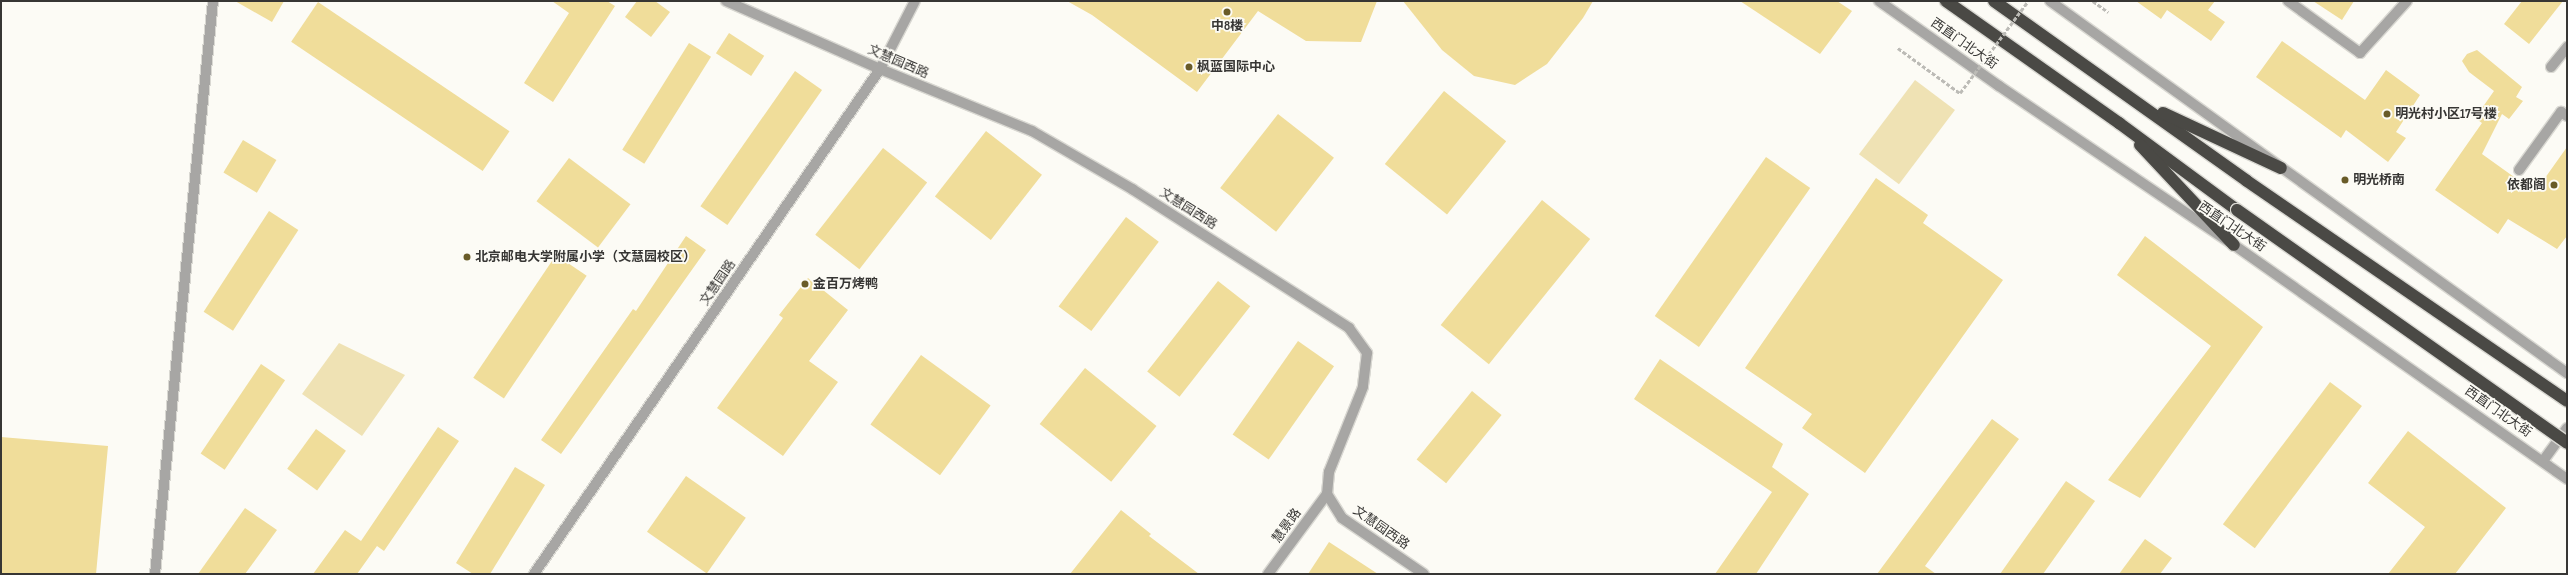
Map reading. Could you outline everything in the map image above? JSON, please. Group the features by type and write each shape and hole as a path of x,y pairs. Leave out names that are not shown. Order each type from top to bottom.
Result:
{"highway":[{"name":"西直门北大街","path":"1946,1 2119,123 2237,210 2567,443"},
{"path":"1994,1 2247,181 2567,401"},
{"path":"2138,102 2281,168"},
{"path":"2119,123 2234,245"}],"street":[{"path":"155,574 213,1"},
{"name":"文慧园西路","path":"726,1 880,69 1032,131 1132,189 1349,328 1367,353 1363,387 1329,472 1327,494 1342,518 1424,574"},
{"name":"文慧园路","path":"534,574 880,69 915,1"},
{"name":"西直门北大街","path":"1879,1 1999,86 2234,245 2567,479"},
{"path":"2050,1 2567,373"},
{"path":"2288,1 2360,53 2407,1"},
{"path":"2551,67 2567,47"},
{"path":"2519,170 2561,112 2567,116"},
{"path":"2543,461 2567,428"},
{"name":"慧景路","path":"1268,574 1327,494"}],"path":[{"path":"1898,48 1960,93 2028,1"},
{"path":"2093,1 2108,12"}],"shaded area":[{"path":"1915,80 1955,110 1899,184 1859,154"},
{"path":"339,343 405,375 362,436 302,394"}],"building":[{"path":"235,1 284,1 272,22"},
{"path":"552,1 607,1 615,6 553,102 524,83 569,13"},
{"path":"637,1 655,1 670,12 651,37 625,17"},
{"name":"枫蓝国际中心","path":"1067,1 1377,1 1361,42 1306,41 1258,11 1197,92 1092,15"},
{"path":"1403,1 1593,1 1583,18 1547,64 1515,85 1474,76 1442,50"},
{"path":"1740,1 1837,1 1852,11 1820,54"},
{"path":"2136,1 2215,1 2208,10 2225,22 2211,41 2167,10 2161,19"},
{"path":"2313,1 2354,1 2342,20"},
{"path":"2522,1 2563,1 2529,44 2504,24"},
{"path":"318,2 510,131 483,171 291,42"},
{"path":"729,33 764,56 751,76 716,53"},
{"path":"2282,41 2365,100 2386,70 2420,95 2396,132 2406,138 2388,162 2346,130 2341,138 2256,77"},
{"path":"689,43 711,57 644,164 622,150"},
{"path":"2477,50 2522,87 2516,97 2523,101 2509,119 2502,114 2482,154 2535,192 2567,147 2567,236 2557,249 2508,219 2498,234 2435,190 2482,123 2475,118 2494,91 2469,72 2462,61 2467,54"},
{"path":"795,71 822,90 727,225 700,206"},
{"path":"1444,91 1506,141 1447,214 1385,164"},
{"path":"1278,114 1334,158 1276,232 1220,188"},
{"path":"986,131 1042,175 991,240 935,196"},
{"path":"243,140 276,160 257,193 223,173"},
{"path":"883,148 927,182 859,269 815,235"},
{"path":"1766,157 1810,188 1699,347 1655,316"},
{"path":"569,158 630,204 598,247 537,201"},
{"path":"1876,178 1928,215 1923,223 2003,280 1865,473 1802,428 1812,414 1745,368"},
{"path":"1542,200 1590,239 1489,364 1441,325"},
{"path":"269,211 298,230 233,331 204,312"},
{"path":"1126,217 1159,242 1091,331 1059,306"},
{"path":"686,236 706,250 561,454 541,440 633,309 636,311"},
{"path":"2145,236 2263,327 2140,498 2108,480 2211,346 2117,275"},
{"path":"556,255 587,276 504,398 473,378"},
{"path":"808,278 848,310 809,361 838,382 783,456 717,408 783,318 779,315"},
{"path":"1218,281 1250,306 1180,397 1147,372"},
{"path":"1298,341 1334,366 1269,460 1233,434"},
{"path":"921,355 991,406 940,475 870,425"},
{"path":"1660,359 1783,444 1772,467 1809,494 1756,574 1715,574 1772,492 1634,399"},
{"path":"261,364 285,380 225,470 201,454"},
{"path":"1085,368 1156,426 1111,482 1040,424"},
{"path":"2330,382 2362,406 2255,548 2223,524"},
{"path":"1472,391 1502,415 1446,483 1417,459"},
{"path":"1992,419 2019,439 1925,566 1936,574 1877,574"},
{"path":"438,427 459,441 384,551 377,546 357,574 313,574 345,530 361,541"},
{"path":"316,429 346,451 317,490 287,469"},
{"path":"2408,431 2506,508 2455,574 2388,574 2425,527 2368,483"},
{"path":"1,437 108,446 96,574 1,574"},
{"path":"515,467 545,485 490,574 473,574 456,563"},
{"path":"686,476 746,518 707,574 647,532"},
{"path":"2066,481 2095,501 2043,574 2000,574"},
{"path":"245,508 277,530 245,574 198,574"},
{"path":"1121,510 1151,534 1149,536 1199,574 1070,574"},
{"path":"2145,539 2172,558 2160,574 2119,574"},
{"path":"1329,542 1378,574 1308,574"}],"place":[{"name":"中8楼","path":"1227,12"},
{"name":"枫蓝国际中心","path":"1189,67"},
{"name":"明光村小区17号楼","path":"2387,114"},
{"name":"明光桥南","path":"2345,180"},
{"name":"依都阁","path":"2554,185"},
{"name":"北京邮电大学附属小学（文慧园校区）","path":"467,257"},
{"name":"金百万烤鸭","path":"805,284"}]}
